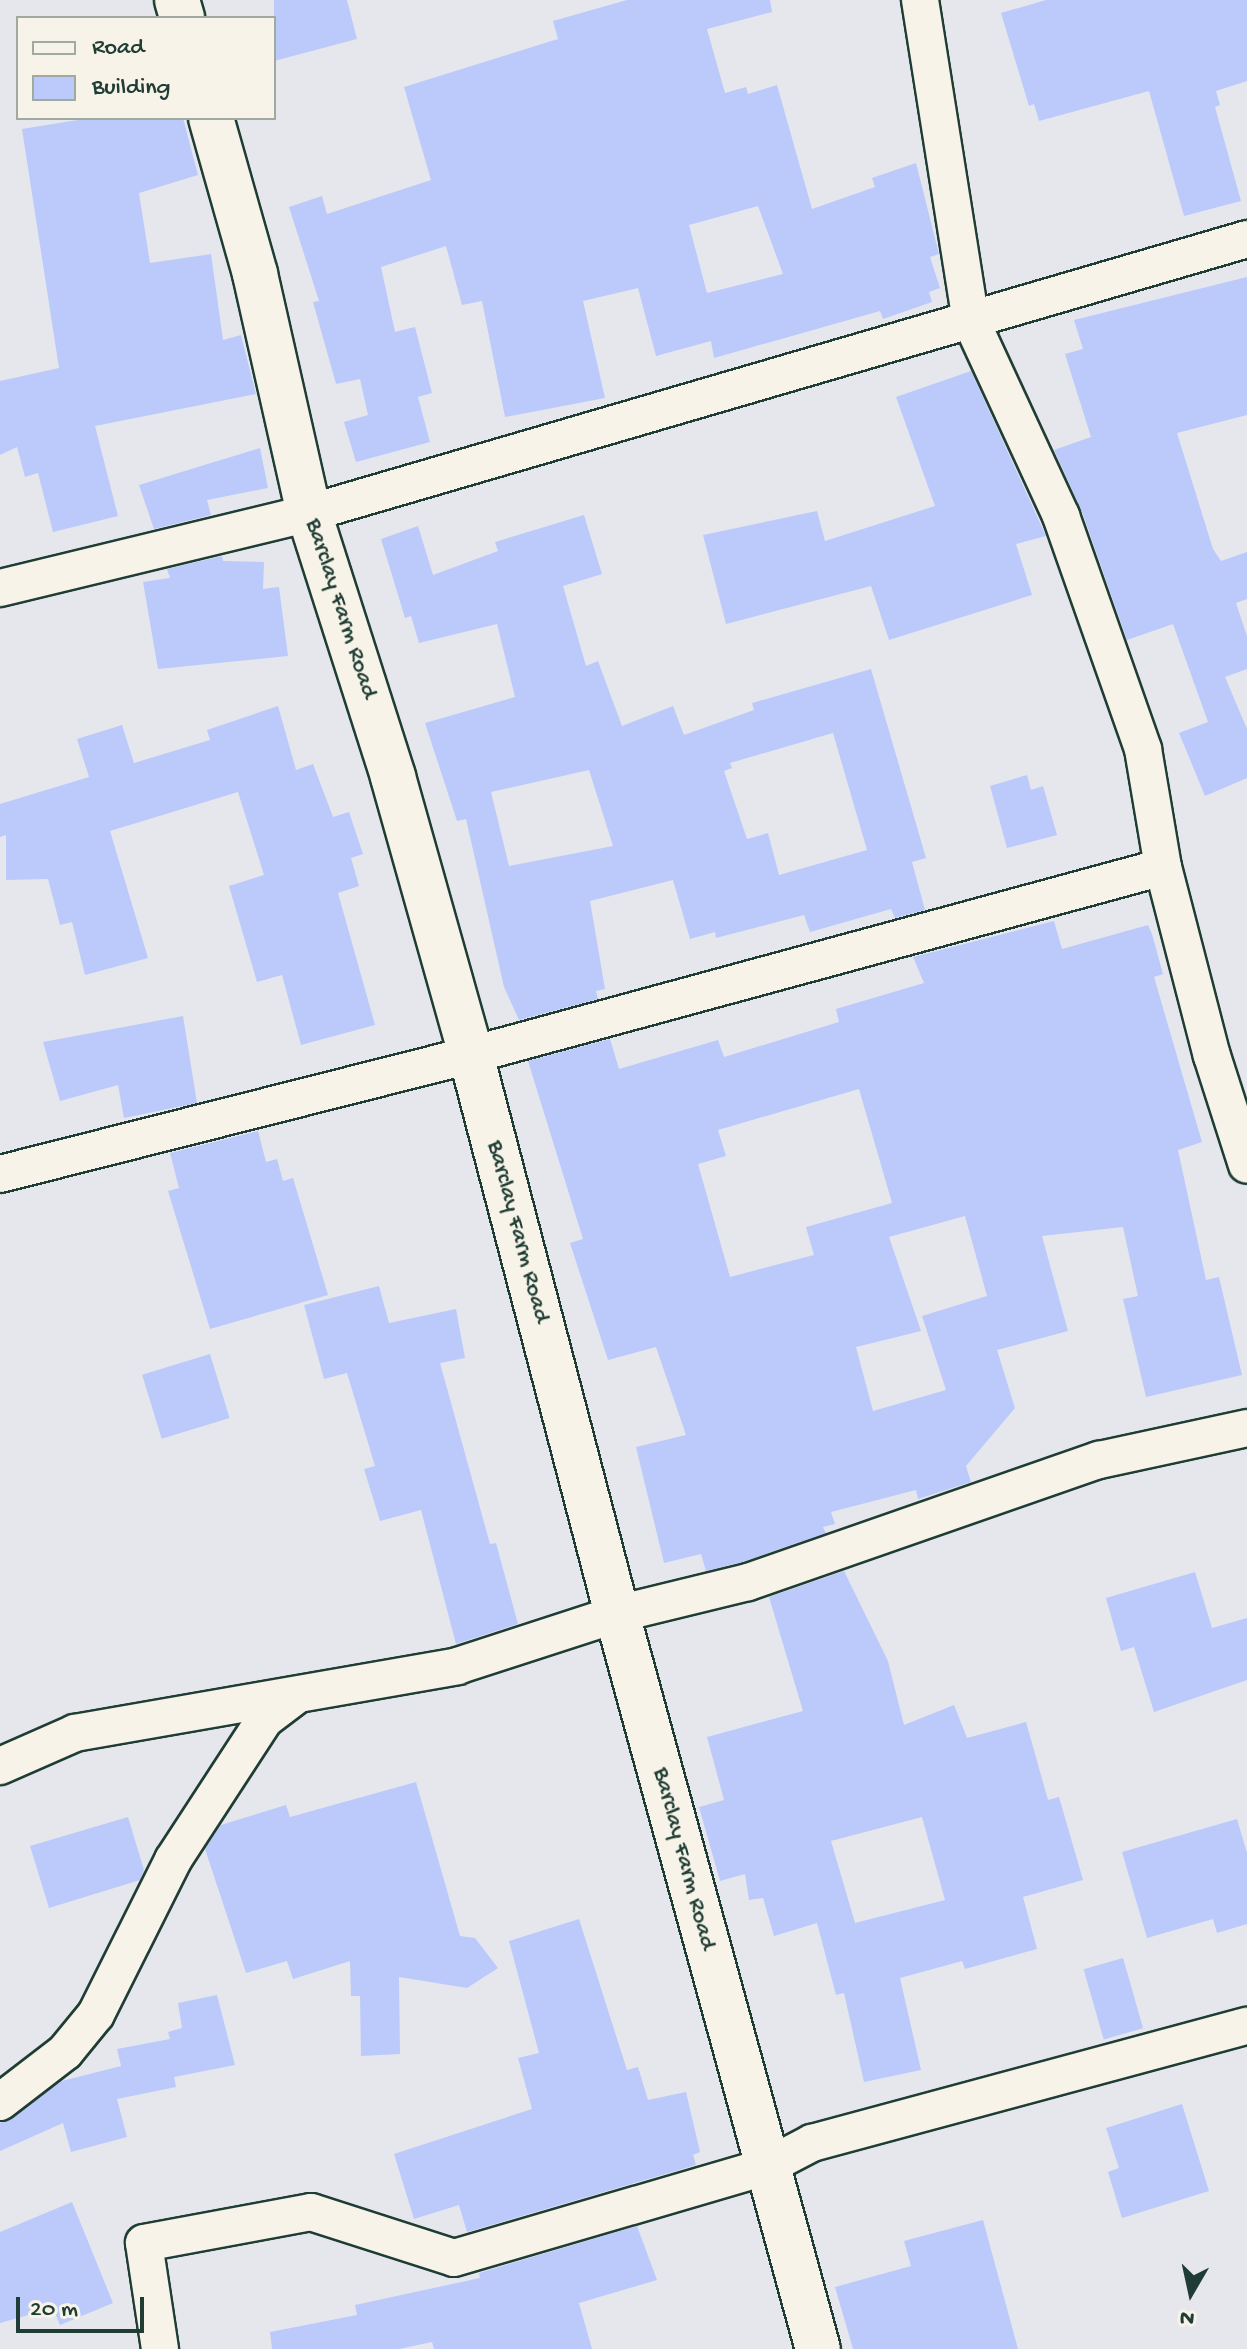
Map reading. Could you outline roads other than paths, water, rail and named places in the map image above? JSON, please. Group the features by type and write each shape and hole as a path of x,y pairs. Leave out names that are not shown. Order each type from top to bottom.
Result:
{"street":[{"path":"920,0 971,321 1061,516 1143,749 1163,867 1212,1056 1247,1165"},
{"name":"Barclay Farm Road","path":"212,120 255,274 309,513 393,777 471,1055 617,1614 818,2349"},
{"path":"0,588 309,513 1247,239"},
{"path":"0,1174 471,1055 1163,867"},
{"path":"0,1766 75,1733 457,1666 617,1614 748,1582 1099,1460 1247,1428"},
{"path":"0,2102 65,2052 96,2014 173,1860 265,1719 296,1696"},
{"path":"160,2349 144,2243 311,2212 454,2258 766,2167 812,2143 1247,2026"}]}
